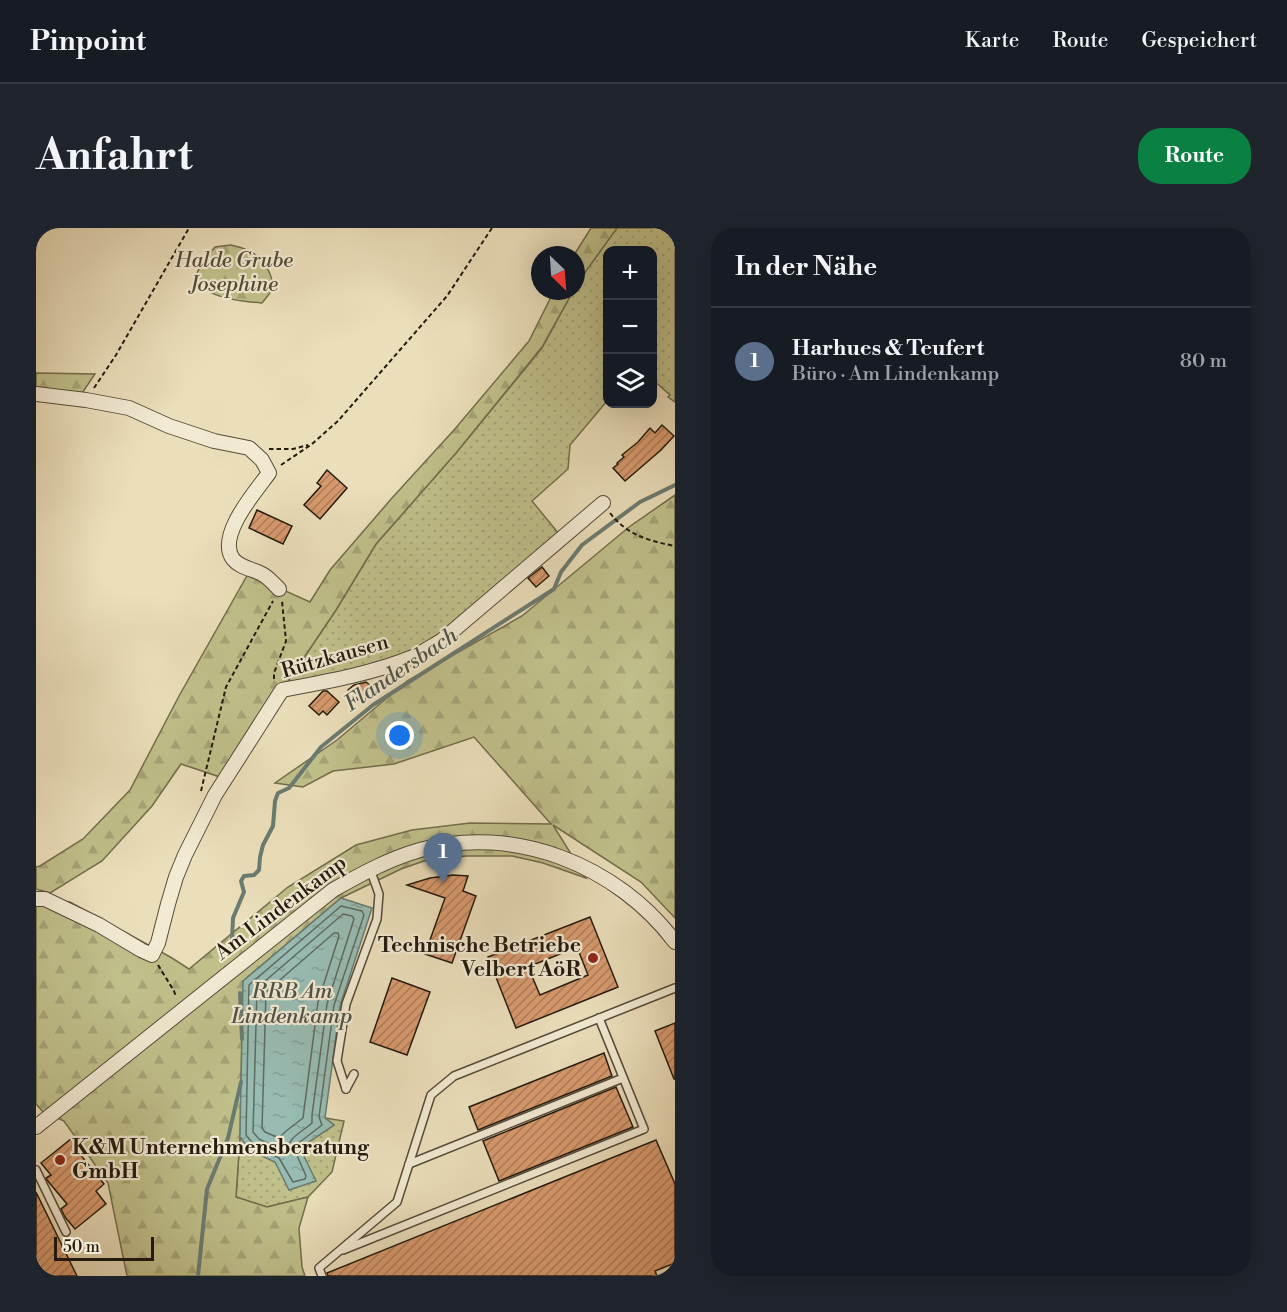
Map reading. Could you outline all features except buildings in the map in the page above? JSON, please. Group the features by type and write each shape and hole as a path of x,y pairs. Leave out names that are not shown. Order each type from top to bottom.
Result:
{"street":[{"path":"36,394 129,408 170,426 214,441 249,448 262,460 269,473 231,530 229,549 234,560 244,567 263,574 279,589"},
{"name":"Rützkausen","path":"152,955 158,943 176,877 190,845 215,795 282,690 339,679 383,666 413,656 441,641 562,536 607,509"},
{"name":"Am Lindenkamp","path":"36,1128 333,890 370,869 420,850 465,842 511,844 553,854 592,870 632,897 654,916 675,942"},
{"path":"36,899 45,899 152,955"}],"lane":[{"path":"354,1074 346,1089 337,1061 346,1004 377,919 379,894 370,869"},
{"path":"322,1276 319,1268 398,1202 431,1095 454,1076 675,988"},
{"path":"337,1252 644,1129 599,1018"},
{"path":"409,1164 623,1078"},
{"path":"36,1170 66,1232"}],"path":[{"path":"86,400 116,355 189,228"},
{"path":"269,473 312,444 338,421 447,296 492,228"},
{"path":"249,448 293,449 312,444"},
{"path":"607,509 622,527 652,541 675,546"},
{"path":"279,589 284,606 286,641 274,673 274,685 282,690"},
{"path":"199,799 226,687 279,589"},
{"path":"152,955 184,1010"}],"green space":[{"path":"591,228 617,228 585,272 585,246 580,246"},
{"path":"617,228 675,228 675,402 657,384 657,246 604,246"},
{"name":"Halde Grube Josephine","path":"231,245 253,253 268,270 272,286 262,303 234,300 217,295 193,280 204,260 215,247"},
{"path":"603,247 603,406 570,445 568,469 532,501 559,534 431,643 358,670 284,687 336,610 376,544 456,453 542,348 568,300 585,300 585,271"},
{"path":"550,300 568,300 542,347 456,453 376,544 336,610 223,778 181,764 152,806 102,861 50,893 36,889 36,867 83,839 130,790 179,696 248,574 310,602 330,570 529,341"},
{"path":"36,373 95,374 78,399 36,395"},
{"path":"675,495 675,918 641,882 553,825 586,878 543,863 512,856 466,856 424,861 401,869 341,898 243,981 240,1137 236,1197 267,1207 308,1197 299,1228 302,1267 305,1276 127,1276 108,1183 64,1121 43,1112 36,1104 36,902 70,902 189,969 288,887 356,845 412,830 470,823 551,824 474,737 394,764 333,771 303,787 275,783 337,740 407,681 522,616 629,527"},
{"path":"325,1118 344,1121 332,1172 308,1197 267,1207 236,1197 240,1137 250,1150 275,1162 334,1125"}],"water":[{"name":"RRB Am Lindenkamp","path":"341,898 372,908 340,1006 325,1118 334,1125 300,1148 316,1181 289,1190 275,1162 250,1150 240,1137 243,981"}],"waterway":[{"name":"Flandersbach","path":"232,939 233,918 244,892 241,881 244,876 254,875 259,870 263,845 273,826 278,793 289,788 321,747 373,705 554,589 561,572 582,545 640,502 675,485"},
{"name":"Flandersbach","path":"240,993 242,1039"},
{"name":"Flandersbach","path":"198,1276 207,1189 228,1138 241,1082"}],"place":[{"name":"Harhues & Teufert","path":"443,883"},
{"name":"Technische Betriebe Velbert AöR","path":"593,958"},
{"name":"K&M Unternehmensberatung GmbH","path":"60,1160"}]}
